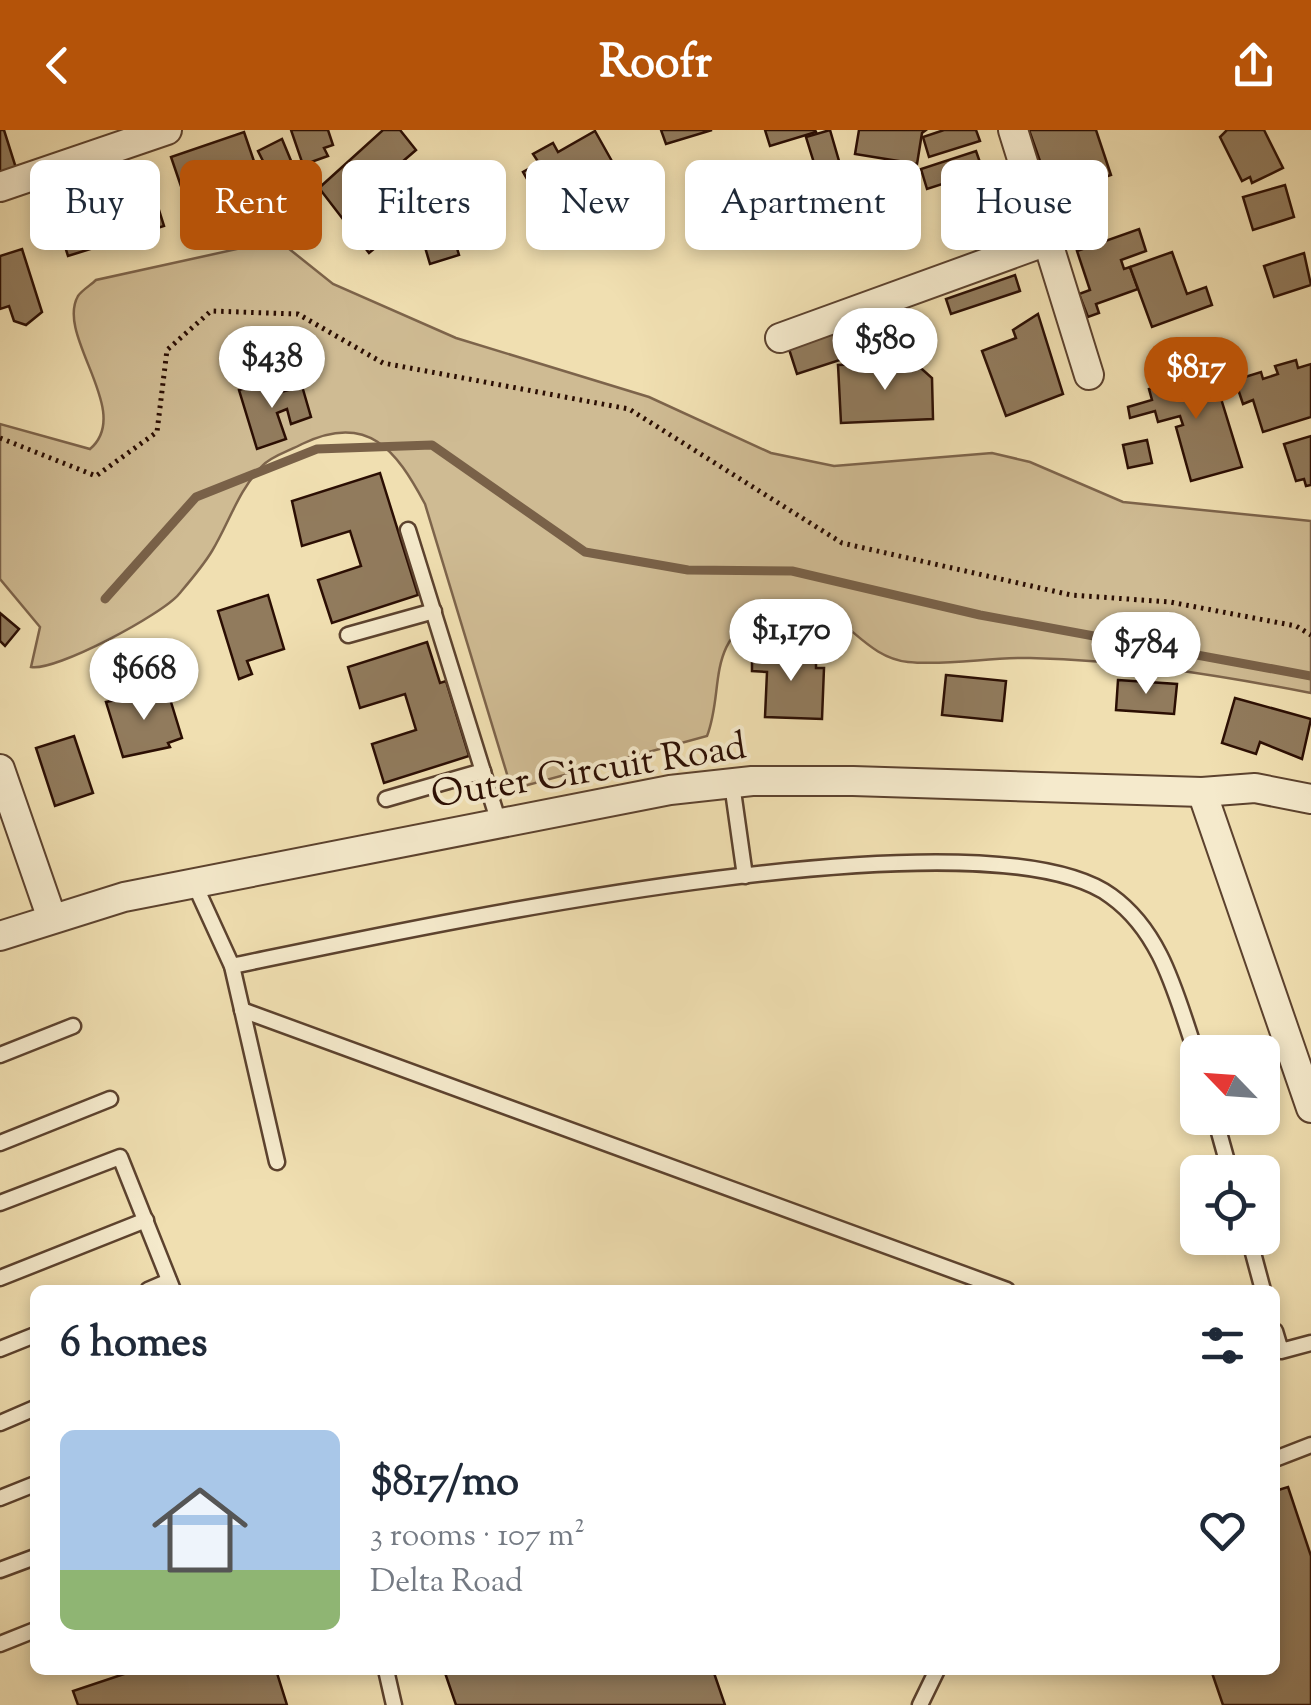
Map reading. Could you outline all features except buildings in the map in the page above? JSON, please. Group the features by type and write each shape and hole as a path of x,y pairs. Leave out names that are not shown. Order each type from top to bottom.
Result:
{"street":[{"path":"0,187 167,130"},
{"path":"1012,130 1022,160"},
{"path":"780,338 1022,250"},
{"path":"1053,250 1089,376"},
{"path":"0,769 51,916"},
{"name":"Outer Circuit Road","path":"0,936 51,916 194,883 670,790 853,781 1202,792 1256,788 1311,799"},
{"path":"1202,792 1311,1108"}],"lane":[{"path":"408,530 499,822"},
{"path":"348,635 434,612"},
{"path":"386,799 483,771"},
{"path":"732,784 745,876"},
{"path":"232,966 487,913 745,876 916,863 1043,868 1083,880 1135,915 1160,950 1189,1035"},
{"path":"194,883 232,966 277,1162"},
{"path":"242,1010 993,1285"},
{"path":"0,1055 73,1026"},
{"path":"0,1143 110,1099"},
{"path":"0,1203 115,1156 123,1160 171,1285"},
{"path":"0,1278 146,1220"},
{"path":"1253,1255 1262,1285"},
{"path":"0,1349 30,1337"},
{"path":"1280,1354 1311,1343"},
{"path":"0,1422 30,1410"},
{"path":"1280,1457 1311,1444"},
{"path":"0,1498 30,1486"},
{"path":"0,1570 30,1559"},
{"path":"0,1644 30,1632"},
{"path":"387,1675 394,1705"},
{"path":"920,1705 935,1675"}],"path":[{"path":"0,438 96,476 157,432 167,350 211,311 298,314 383,363 629,409 842,543 1070,594 1170,602 1296,626 1311,634"}],"shaded area":[{"path":"232,250 290,250 333,284 456,338 649,397 771,453 834,466 992,453 1030,462 1123,502 1311,521 1311,693 1101,662 1030,658 908,662 888,657 827,613 790,606 765,613 733,637 720,667 707,736 517,788 510,784 425,504 391,453 362,435 345,432 302,444 262,466 240,496 208,557 169,603 84,651 62,661 31,667 40,627 0,579 0,424 90,449 101,433 99,395 76,332 74,313 78,296 96,280"}],"waterway":[{"path":"105,599 196,497 317,449 432,445 585,552 688,570 792,571 980,615 1311,676"}]}
